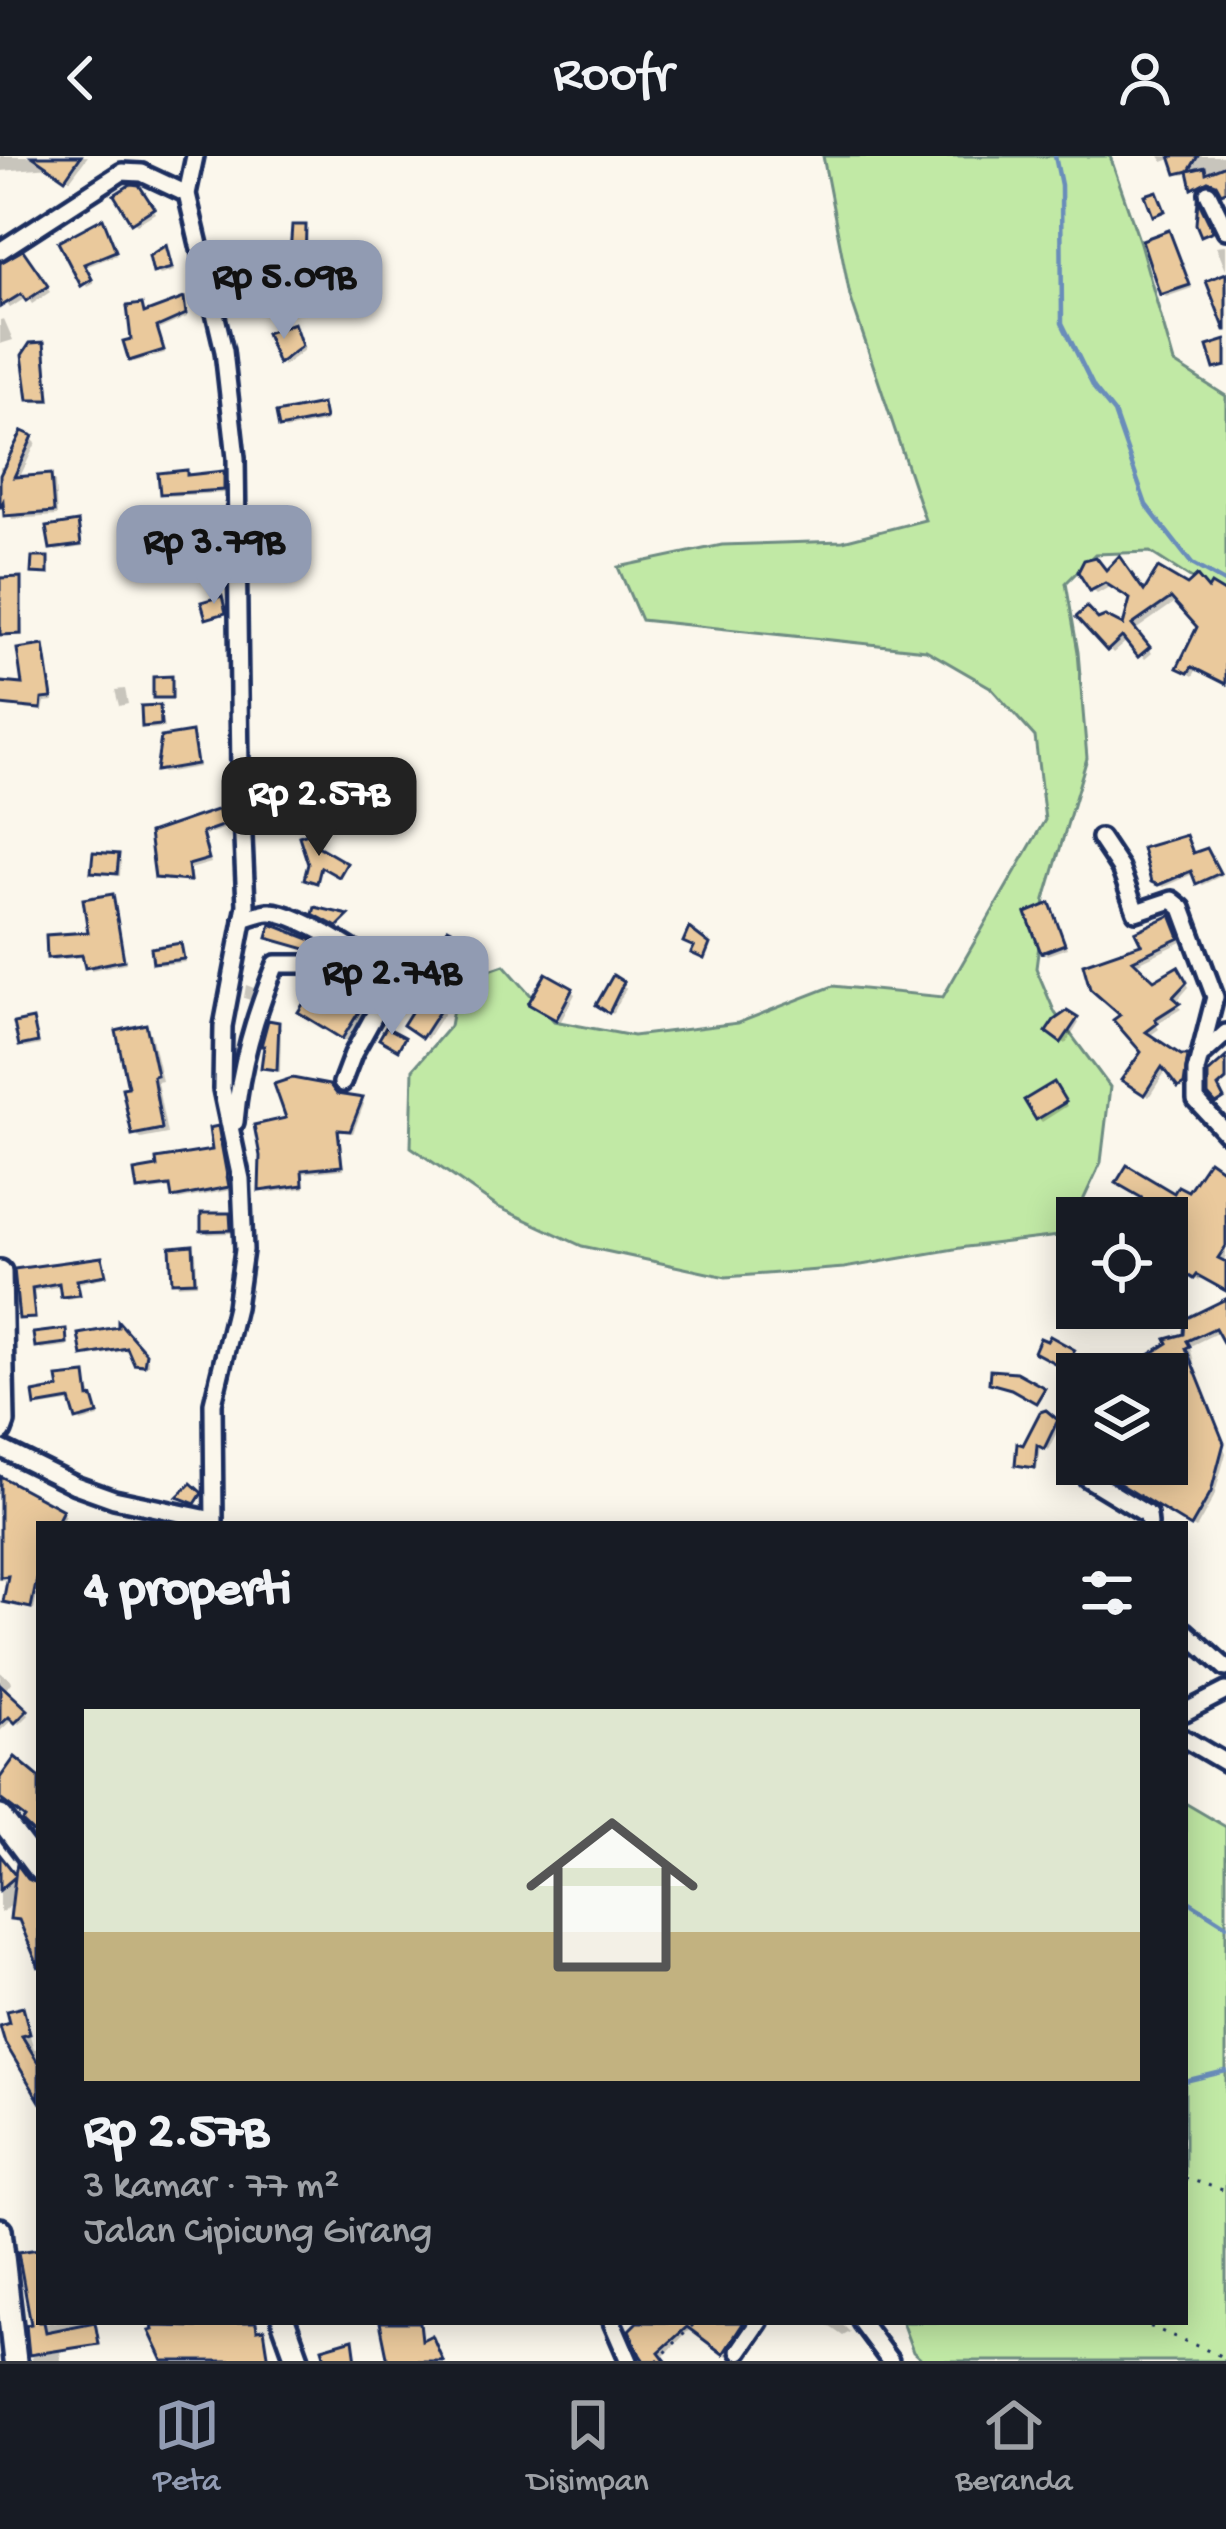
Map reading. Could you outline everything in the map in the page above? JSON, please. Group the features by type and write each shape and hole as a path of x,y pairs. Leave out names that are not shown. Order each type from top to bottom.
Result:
{"main road":[{"path":"0,1272 0,1430"},
{"path":"0,1817 36,1865"},
{"path":"0,2230 15,2361"},
{"path":"285,2325 298,2361"}],"street":[{"path":"195,156 187,194 224,351 236,458 243,919 223,1026 222,1089 241,1179 244,1250 213,1403 213,1521"},
{"path":"0,251 122,172 142,173 187,194"},
{"path":"1208,193 1226,230"},
{"path":"1100,838 1120,868 1136,912 1172,900 1182,908 1215,997 1196,1071 1196,1100 1226,1133"},
{"path":"243,919 270,911 337,938 346,949 419,995"},
{"path":"233,1142 238,1084 251,1027 277,964 309,964 346,949"},
{"path":"342,1083 391,985 385,970"},
{"path":"1204,1052 1226,1033"},
{"path":"0,1448 94,1492 209,1521"},
{"path":"1099,1485 1148,1515 1149,1521"},
{"path":"1188,1634 1226,1668"},
{"path":"1188,1710 1226,1690"},
{"path":"1188,1741 1226,1763"},
{"path":"614,2325 627,2361"},
{"path":"739,2351 757,2325"},
{"path":"863,2325 890,2361"}],"path":[{"path":"1188,2180 1226,2191"},
{"path":"657,2361 693,2325"},
{"path":"1146,2325 1226,2357"}],"green space":[{"path":"823,156 1110,156 1174,363 1226,396 1226,601 1150,552 1095,554 1066,583 1078,652 1087,758 1045,899 1036,968 1055,1013 1110,1087 1101,1162 1085,1197 1056,1197 1056,1236 844,1268 726,1277 582,1246 496,1206 411,1147 413,1069 450,1026 458,981 504,965 554,1021 633,1036 738,1023 833,986 943,997 1045,820 1035,737 990,687 926,650 641,620 618,567 722,545 843,541 925,520 850,296"},
{"path":"1188,1805 1226,1827 1226,2361 923,2361 913,2352 903,2325 1188,2325"}],"building":[{"path":"32,156 81,156 65,179"},
{"path":"1170,156 1198,156 1189,171 1176,174"},
{"path":"1226,165 1226,191 1221,193 1208,181 1192,189 1188,171 1205,167 1206,173"},
{"path":"131,184 139,185 154,208 131,223 114,195"},
{"path":"1157,191 1165,211 1153,216 1145,195"},
{"path":"1198,200 1213,231 1201,236 1196,224"},
{"path":"103,218 116,251 84,264 92,279 81,286 58,242"},
{"path":"292,225 306,225 305,269 289,268"},
{"path":"1169,230 1190,285 1160,295 1142,240"},
{"path":"166,245 172,268 153,273 149,256"},
{"path":"23,250 48,286 26,301 21,294 0,307 0,263"},
{"path":"1226,273 1226,330 1225,330 1206,281"},
{"path":"184,298 186,314 157,327 164,350 129,361 123,341 131,339 127,306 142,304 144,313"},
{"path":"294,323 302,346 278,364 266,333"},
{"path":"1226,340 1226,366 1214,369 1207,346"},
{"path":"44,342 49,400 28,400 22,355 30,343"},
{"path":"322,404 325,419 279,428 276,413"},
{"path":"22,431 33,436 14,477 51,474 54,512 4,516 3,502 0,508 0,475"},
{"path":"187,470 187,475 224,471 224,490 160,494 158,473"},
{"path":"78,522 81,545 50,549 46,527"},
{"path":"1119,556 1144,591 1158,568 1187,585 1197,576 1208,589 1211,584 1226,593 1226,684 1192,667 1188,673 1177,668 1197,627 1171,598 1132,625 1150,647 1138,657 1122,637 1107,651 1076,617 1087,607 1098,619 1105,616 1123,625 1130,599 1105,583 1090,591 1078,572 1084,560 1096,557 1106,570"},
{"path":"32,557 48,557 48,574 31,573"},
{"path":"21,577 21,634 0,635 0,578"},
{"path":"222,596 226,613 206,619 201,602"},
{"path":"44,645 52,698 42,699 41,709 0,705 0,682 22,684 17,649"},
{"path":"172,676 172,698 153,698 153,677"},
{"path":"160,705 161,725 142,727 141,706"},
{"path":"192,732 197,764 156,771 161,737"},
{"path":"293,764 291,793 269,799 271,771"},
{"path":"228,806 230,823 202,833 209,859 188,865 190,881 155,878 149,833"},
{"path":"311,832 316,845 347,863 339,877 321,867 317,883 304,879 308,864 299,836"},
{"path":"1186,835 1193,853 1207,848 1220,873 1196,884 1191,871 1158,885 1151,882 1142,848"},
{"path":"93,852 119,854 117,874 91,872"},
{"path":"113,894 124,960 85,968 82,955 47,958 46,935 88,932 83,899"},
{"path":"1050,903 1065,944 1041,953 1026,913"},
{"path":"315,907 349,915 337,927 313,914"},
{"path":"1171,915 1180,938 1133,960 1154,980 1178,966 1187,982 1173,997 1180,1003 1155,1019 1158,1023 1146,1032 1188,1055 1184,1084 1178,1088 1162,1067 1144,1095 1121,1080 1141,1052 1113,1020 1120,1015 1090,989 1083,964 1141,944 1135,932"},
{"path":"271,924 312,940 309,950 267,938"},
{"path":"448,928 483,947 468,980 431,962"},
{"path":"689,928 710,944 704,959 683,942"},
{"path":"181,943 184,959 153,963 151,948"},
{"path":"326,969 350,971 375,986 342,1039 298,1012"},
{"path":"546,973 573,988 556,1020 528,1004"},
{"path":"613,975 624,982 609,1013 596,1005"},
{"path":"428,987 444,1004 422,1038 403,1025 415,1006 429,1001"},
{"path":"1067,1011 1078,1018 1061,1043 1046,1032"},
{"path":"33,1019 38,1042 19,1046 14,1023"},
{"path":"268,1020 279,1022 277,1070 261,1068"},
{"path":"146,1024 162,1129 132,1135 116,1031"},
{"path":"386,1027 405,1037 398,1050 379,1039"},
{"path":"1226,1057 1226,1080 1218,1087 1224,1099 1216,1104 1208,1095 1208,1073"},
{"path":"292,1078 363,1098 350,1131 338,1130 342,1166 302,1170 303,1185 259,1191 260,1156 254,1125 286,1118 274,1084"},
{"path":"1054,1082 1066,1102 1036,1120 1024,1100"},
{"path":"218,1126 229,1187 172,1198 170,1186 137,1190 134,1171 157,1167 156,1159 212,1150 209,1128"},
{"path":"1209,1160 1226,1172 1226,1246 1218,1258 1226,1262 1226,1291 1197,1275 1194,1279 1188,1275 1188,1197 1140,1197 1116,1183 1127,1165 1174,1193 1178,1186 1188,1191"},
{"path":"201,1213 230,1213 231,1230 201,1231"},
{"path":"193,1245 195,1281 172,1282 170,1247"},
{"path":"102,1257 106,1275 77,1280 80,1295 61,1297 59,1283 32,1288 35,1318 19,1319 14,1269"},
{"path":"1226,1299 1226,1348 1215,1328 1187,1341 1188,1353 1152,1353 1168,1343 1166,1339 1184,1334 1188,1318"},
{"path":"118,1321 146,1353 144,1365 134,1364 127,1348 82,1356 78,1334 118,1327"},
{"path":"66,1329 67,1343 35,1347 33,1333"},
{"path":"1050,1336 1075,1350 1056,1353 1056,1364 1034,1352 1040,1338 1047,1341"},
{"path":"1188,1353 1224,1443 1211,1492 1191,1527 1122,1485 1188,1485"},
{"path":"990,1370 1016,1372 1045,1388 1036,1403 989,1383"},
{"path":"86,1374 89,1398 93,1397 98,1414 76,1420 70,1400 35,1406 33,1393 59,1388 57,1377"},
{"path":"1046,1410 1056,1424 1044,1449 1037,1445 1035,1468 1015,1465 1017,1443 1023,1445 1040,1412"},
{"path":"0,1476 63,1510 58,1521 36,1521 31,1608 3,1602 8,1576 0,1577"},
{"path":"191,1483 202,1493 195,1504 177,1497"},
{"path":"0,1684 28,1710 15,1723 9,1717 0,1725"},
{"path":"15,1757 36,1774 36,1835 22,1822 25,1818 0,1799 0,1778"},
{"path":"0,1855 15,1874 17,1864 36,1883 36,1961 19,1920 10,1919 15,1877 0,1890"},
{"path":"23,2007 30,2034 22,2036 36,2059 36,2095 5,2043 0,2026 9,2023 6,2011"},
{"path":"36,2249 36,2325 45,2325 46,2332 96,2325 99,2344 29,2355 26,2325 31,2324 18,2252"},
{"path":"256,2325 257,2330 264,2329 269,2361 163,2361 149,2331 152,2326"},
{"path":"381,2325 420,2325 422,2340 432,2335 443,2361 388,2361"},
{"path":"634,2325 742,2325 723,2354 687,2327 659,2352 666,2361 644,2361 629,2330"},
{"path":"353,2339 356,2361 326,2361 322,2348"}],"waterway":[{"path":"1055,156 1061,185 1062,323 1094,388 1114,413 1146,505 1192,564 1226,583"},
{"path":"1188,1901 1226,1925"},
{"path":"1188,2080 1226,2071"}]}
